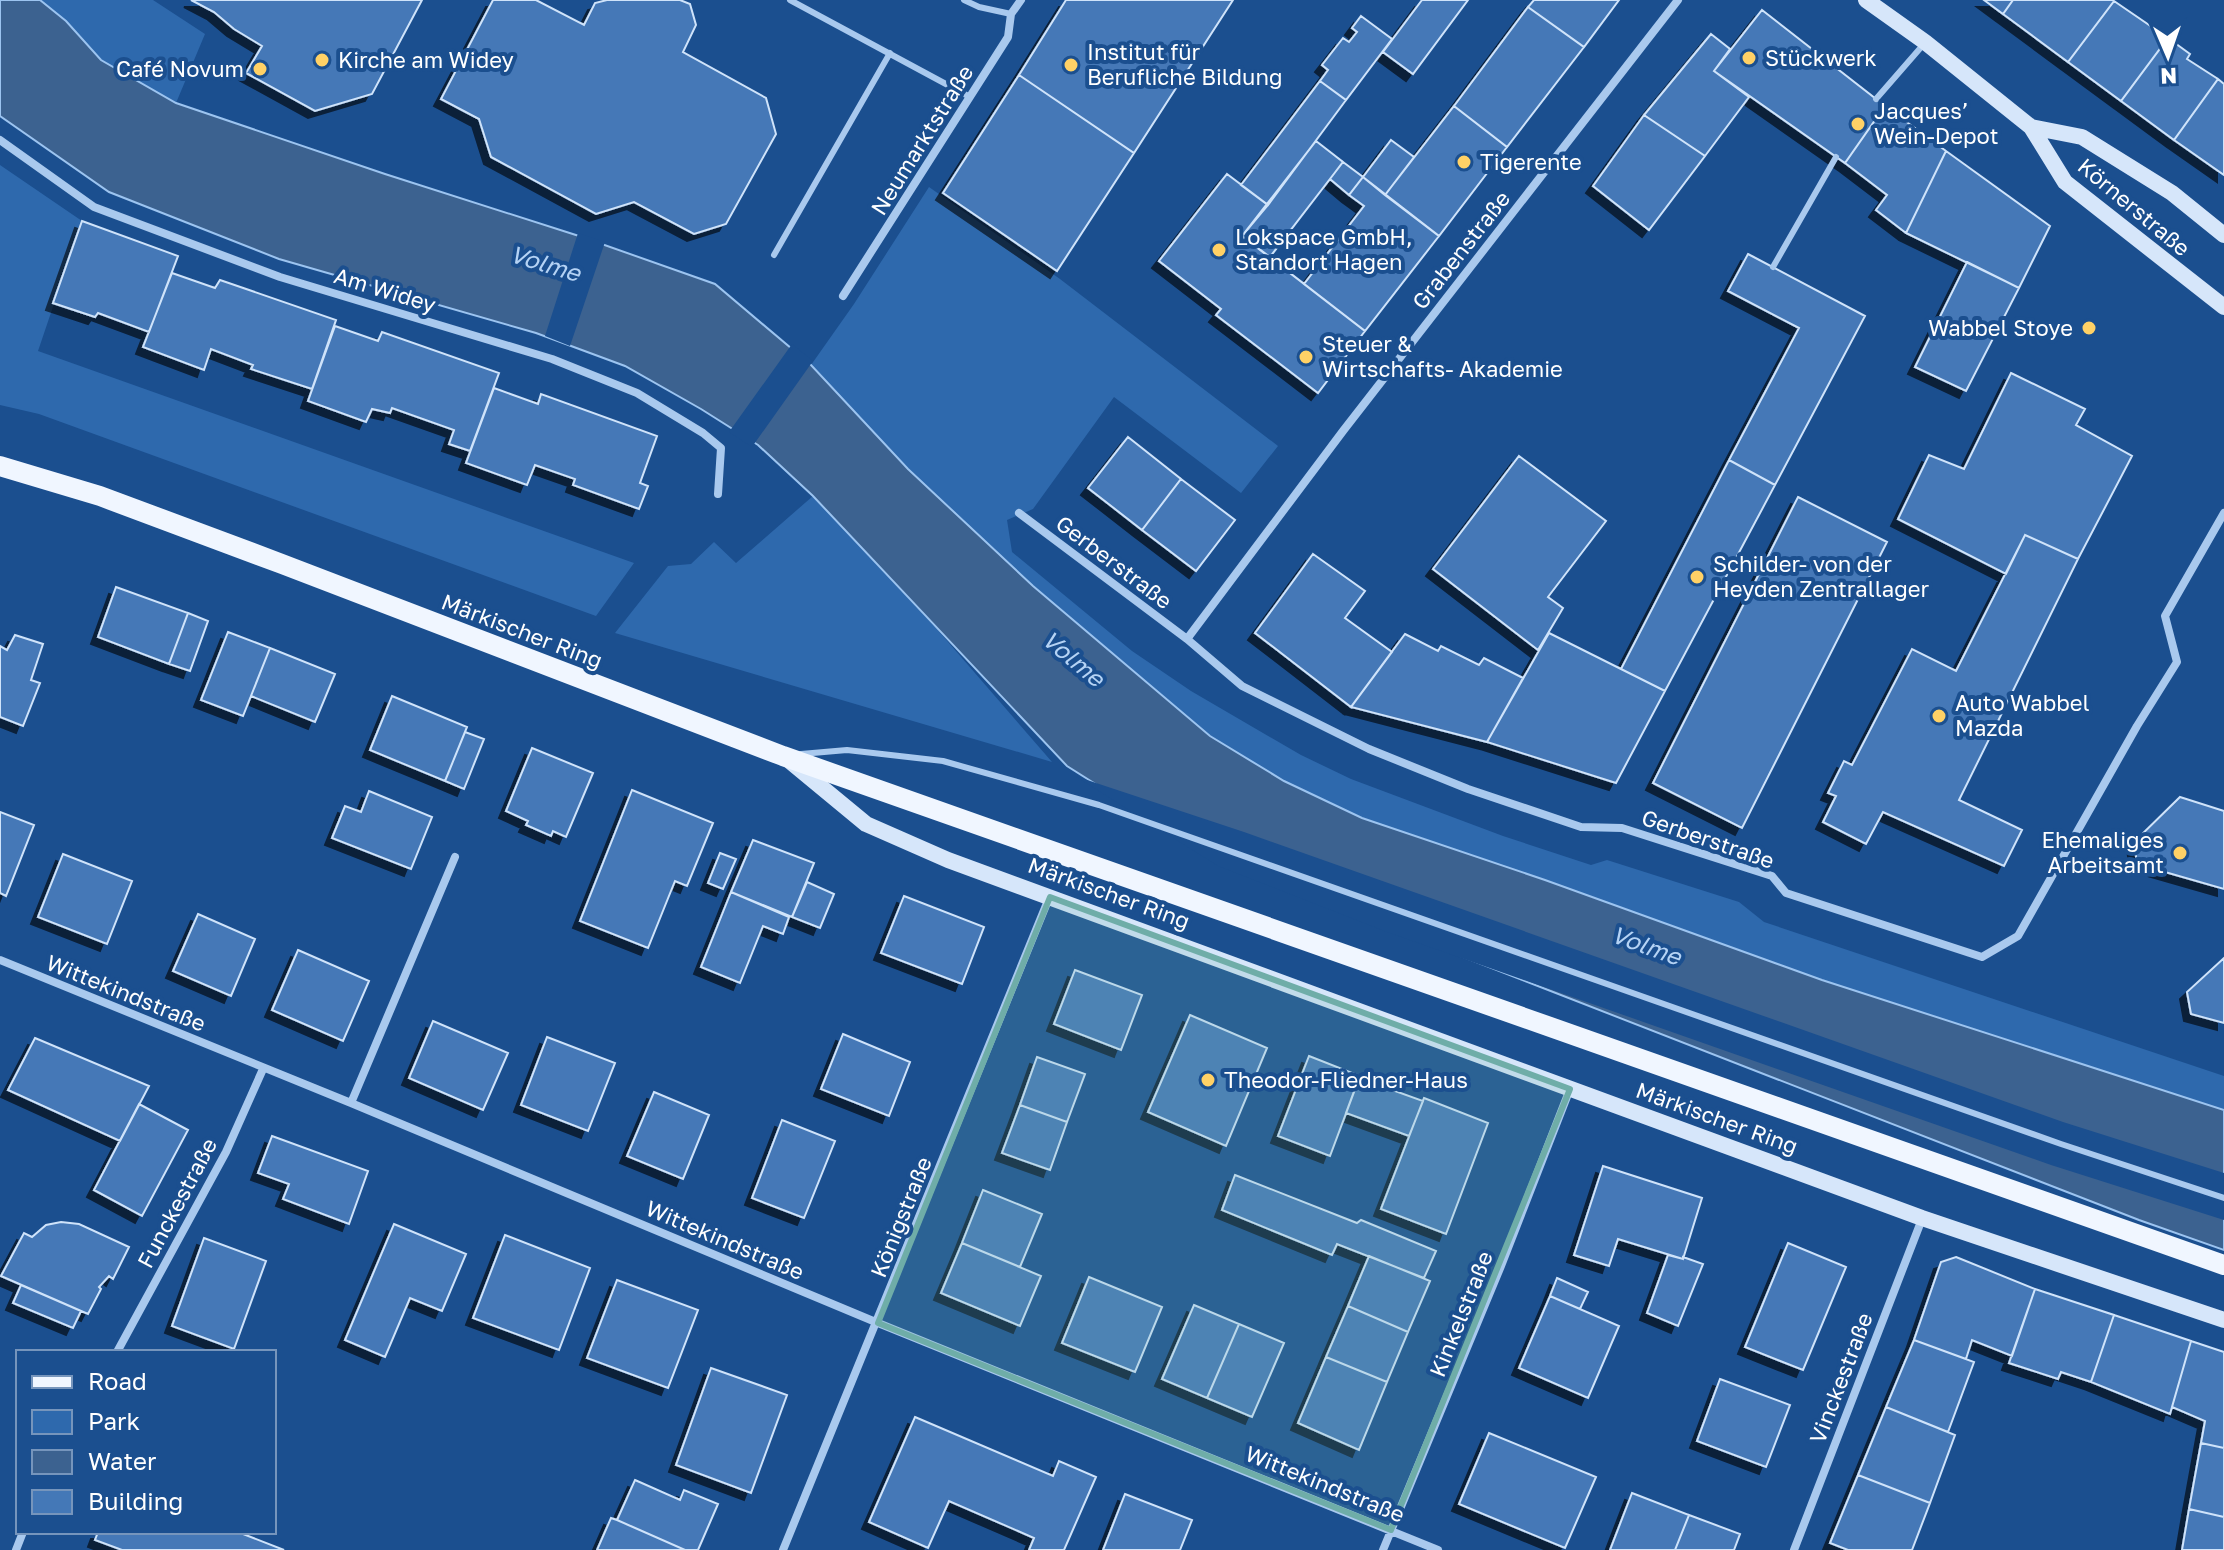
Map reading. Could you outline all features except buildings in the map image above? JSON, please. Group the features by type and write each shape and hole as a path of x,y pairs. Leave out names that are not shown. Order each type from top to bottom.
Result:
{"main road":[{"name":"Märkischer Ring","path":"0,466 100,496 783,756"},
{"path":"783,756 2224,1265"}],"street":[{"name":"Neumarktstraße","path":"843,296 1008,37 1011,14 1021,0"},
{"name":"Grabenstraße","path":"1187,639 1353,418 1678,0"},
{"name":"Körnerstraße","path":"1866,0 1925,42 2031,127 2065,182 2224,307"},
{"name":"Körnerstraße","path":"2031,127 2082,137 2172,193 2224,235"},
{"name":"Am Widey","path":"0,140 94,207 280,277 552,359 637,393 703,433 721,448 718,494"},
{"name":"Gerberstraße","path":"1019,513 1187,639 1242,686 1369,749 1468,789 1581,827 1622,828 1772,876 1786,893 1982,957 2018,936 2137,726 2177,662 2165,616 2224,513"},
{"name":"Märkischer Ring","path":"783,756 866,824 948,860 1922,1218 2224,1320"},
{"path":"351,1103 455,857"},
{"name":"Königstraße","path":"783,1550 1050,897"},
{"name":"Wittekindstraße","path":"0,960 878,1323 1438,1550"},
{"name":"Funckestraße","path":"118,1350 226,1152 263,1069"},
{"name":"Kinkelstraße","path":"1383,1550 1501,1266 1570,1089"},
{"name":"Vinckestraße","path":"1794,1550 1922,1218"}],"lane":[{"path":"790,0 970,97"},
{"path":"964,0 979,7 1011,14"},
{"path":"1876,99 1925,42"},
{"path":"774,255 890,53"},
{"path":"1773,267 1836,157"},
{"path":"783,756 847,750 943,761 1114,810 2061,1144 2224,1198"}],"highlighted area":[{"path":"1050,897 1570,1089 1391,1530 878,1323"}],"green space":[{"path":"40,0 153,0 205,34 176,103 101,60 66,21"},
{"path":"0,165 82,221 38,351 634,563 596,616 39,414 0,405"},
{"path":"929,187 1060,279 1278,446 1241,493 1114,397 1033,509 1007,520 1012,552 1132,651 1191,691 1301,755 1351,779 1591,865 1607,860 1739,902 1764,922 2224,1076 2224,1110 1822,980 1362,818 1284,781 1210,736 1033,586 908,469 811,365"},
{"path":"813,496 936,628 1052,762 615,633 668,566 691,564 714,542 736,563"}],"water":[{"name":"Volme","path":"0,0 40,0 66,21 101,60 176,103 715,284 811,365 908,469 1033,586 1210,736 1284,781 1362,818 1822,980 2224,1110 2224,1250 2139,1220 1219,862 1067,766 813,496 758,445 701,409 625,366 536,333 279,259 109,192 0,116"}],"pier":[{"path":"578,233 605,242 570,346 545,336"},
{"path":"792,344 813,361 752,447 729,432"},
{"path":"1075,776 1244,832 2063,1122 2224,1173 2224,1220 2051,1165 1387,932 1218,866"}],"place":[{"name":"Stückwerk","path":"1749,58"},
{"name":"Kirche am Widey","path":"322,60"},
{"name":"Institut für Berufliche Bildung","path":"1071,65"},
{"name":"Café Novum","path":"260,69"},
{"name":"Jacques’ Wein-Depot","path":"1858,124"},
{"name":"Tigerente","path":"1464,162"},
{"name":"Lokspace GmbH, Standort Hagen","path":"1219,250"},
{"name":"Wabbel Stoye","path":"2089,328"},
{"name":"Steuer & Wirtschafts- Akademie","path":"1306,357"},
{"name":"Schilder- von der Heyden Zentrallager","path":"1697,577"},
{"name":"Auto Wabbel Mazda","path":"1939,716"},
{"name":"Ehemaliges Arbeitsamt","path":"2180,853"},
{"name":"Theodor-Fliedner-Haus","path":"1208,1080"}]}
